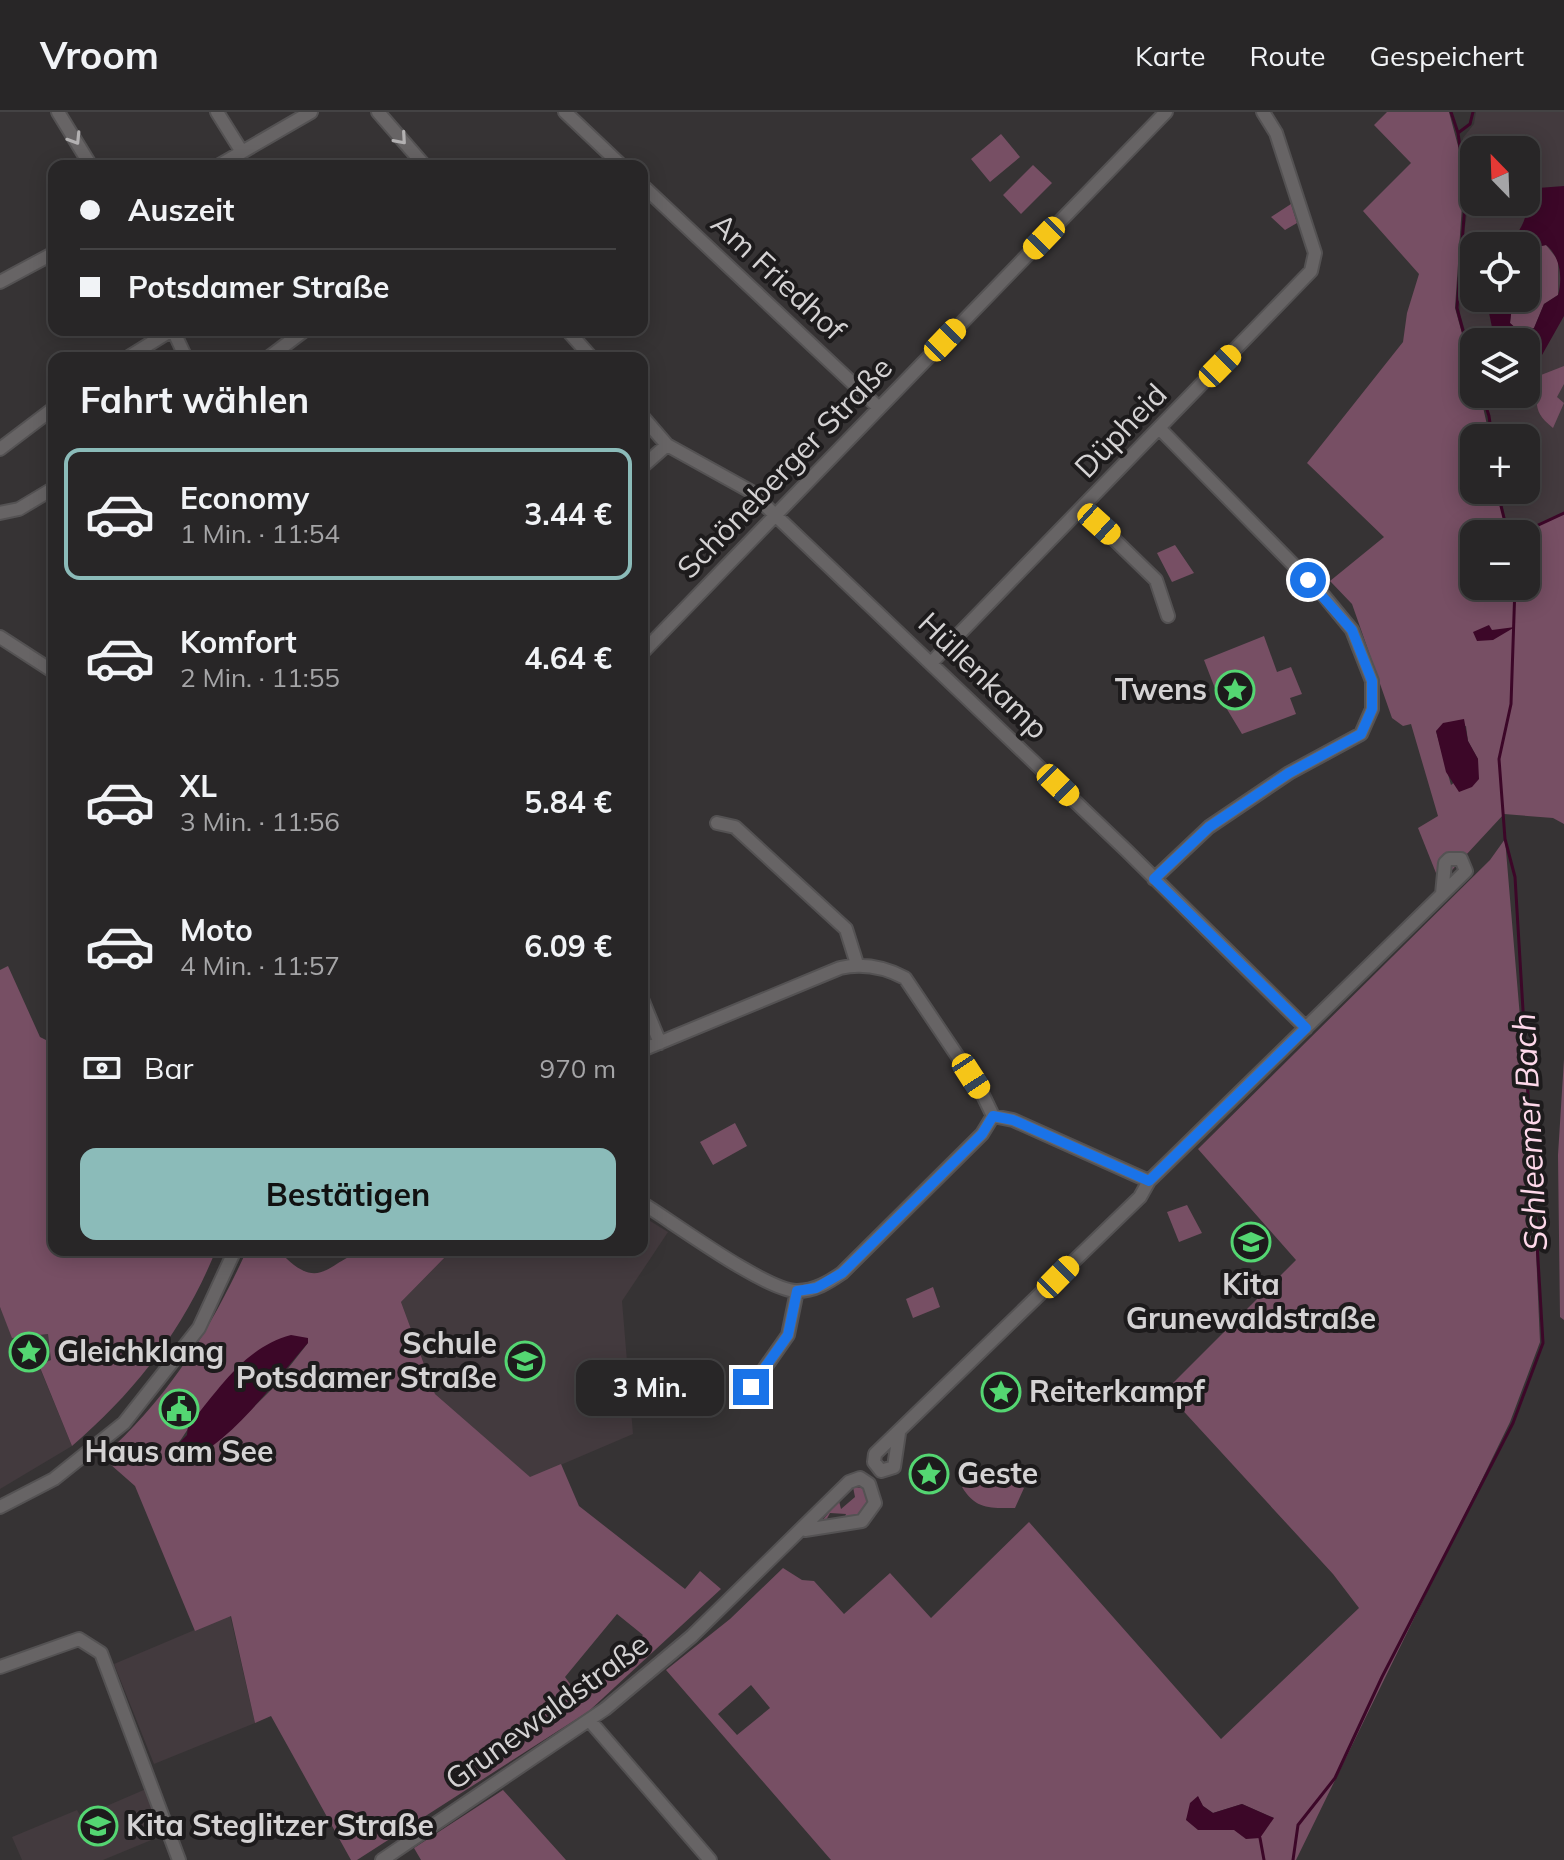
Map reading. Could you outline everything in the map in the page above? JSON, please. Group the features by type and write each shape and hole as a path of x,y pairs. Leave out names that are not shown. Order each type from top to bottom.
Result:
{"street":[{"path":"58,112 87,160"},
{"path":"217,112 242,152"},
{"path":"228,160 311,112"},
{"path":"378,112 420,160"},
{"path":"565,112 616,160"},
{"name":"Schöneberger Straße","path":"648,647 1166,112"},
{"name":"Düpheid","path":"931,663 1303,281 1315,262 1276,133 1263,112"},
{"name":"Am Friedhof","path":"648,191 879,408"},
{"path":"0,282 48,256"},
{"path":"137,352 162,336"},
{"path":"276,352 297,336"},
{"path":"572,336 587,352"},
{"path":"0,449 48,413"},
{"name":"Hüllenkamp","path":"648,423 667,445 750,491 1306,1028"},
{"path":"1154,879 1209,827 1289,773 1361,734 1372,709 1372,681 1352,630 1324,596 1160,429"},
{"path":"648,462 667,445"},
{"path":"0,513 19,509 48,492"},
{"name":"Düpheid","path":"1083,509 1156,580 1168,616"},
{"path":"1,640 48,668"},
{"path":"717,823 735,827 846,929 857,964"},
{"path":"899,1433 1140,1197 1149,1181 1442,894"},
{"path":"648,1048 840,968 857,964 892,971 905,978 981,1091 993,1116"},
{"path":"648,1014 660,1043"},
{"path":"993,1116 1013,1120 1149,1181"},
{"path":"648,1207 767,1281 797,1291 816,1288 842,1273 982,1134 993,1116"},
{"path":"223,1270 226,1256"},
{"path":"0,1507 35,1491 84,1454 119,1418 129,1413 169,1366 203,1312 231,1256"},
{"path":"746,1395 788,1335 797,1291"},
{"path":"0,1501 62,1470"},
{"name":"Grunewaldstraße","path":"382,1860 590,1721 684,1644 805,1530 849,1482 860,1478 869,1484 875,1503 869,1515 854,1524 805,1530"},
{"path":"0,1667 79,1639 101,1653 179,1860"},
{"path":"590,1721 710,1860"}],"shaded area":[{"path":"1387,112 1449,112 1460,153 1461,216 1455,308 1461,328 1460,408 1483,408 1487,424 1460,424 1460,504 1500,504 1504,520 1460,520 1460,600 1540,600 1540,525 1564,514 1564,824 1553,818 1504,814 1440,883 1418,828 1438,816 1411,724 1403,726 1392,718 1352,604 1330,581 1384,537 1307,463 1403,342 1407,313 1419,274 1363,211 1411,163 1374,125","holes":["1466,726 1468,741 1478,759 1476,766 1451,785 1436,731"]},
{"path":"1476,112 1564,112 1564,512 1540,523 1540,520 1505,520 1503,504 1540,504 1540,424 1491,424 1488,408 1540,408 1540,328 1464,328 1460,315 1460,312 1540,312 1540,232 1464,232 1467,216 1540,216 1540,136 1465,136 1474,124"},
{"path":"1001,134 1020,157 990,182 971,159"},
{"path":"1033,165 1052,183 1021,214 1003,195"},
{"path":"1564,186 1564,316 1540,356 1540,328 1534,328 1544,304 1558,295 1559,268 1551,250 1546,245 1540,246 1540,232 1518,232 1525,216 1540,216 1540,188"},
{"path":"1291,204 1297,223 1285,230 1271,217"},
{"path":"1546,245 1558,260 1558,295 1544,304 1534,328 1516,328 1510,323 1511,312 1540,312 1540,246"},
{"path":"1489,312 1511,312 1510,323 1516,328 1492,328"},
{"path":"1564,366 1564,384 1557,397 1564,403 1553,428 1538,410 1541,375"},
{"path":"1175,545 1194,573 1172,582 1157,553"},
{"path":"1489,625 1492,630 1515,627 1493,640 1477,641 1473,632"},
{"path":"1264,636 1277,672 1291,667 1302,694 1290,698 1296,714 1242,734 1216,691 1204,660"},
{"path":"1464,719 1468,741 1478,759 1479,779 1472,787 1459,792 1446,772 1436,731 1443,723"},
{"path":"1505,839 1532,1160 1540,1342 1510,1422 1296,1860 831,1860 666,1670 730,1619 783,1568 802,1580 814,1581 844,1614 890,1573 931,1618 1029,1522 1221,1739 1359,1608 1333,1574 1165,1391 1296,1260 1198,1149 1490,860","holes":["751,1685 770,1708 737,1735 718,1714","1198,1797 1203,1806 1213,1813 1242,1804 1274,1818 1186,1820"]},
{"path":"8,966 40,1037 48,1041 48,1256 213,1256 189,1306 156,1357 117,1403 72,1446 39,1365 51,1360 48,1334 12,1338 0,1307 0,970"},
{"path":"1564,1059 1564,1320 1560,1317 1558,1155"},
{"path":"735,1123 747,1146 713,1165 700,1142"},
{"path":"1187,1205 1202,1233 1179,1242 1167,1212"},
{"name":"Schule Potsdamer Straße","path":"648,1220 668,1232 622,1301 633,1434 530,1478 435,1394 401,1302 446,1256 648,1256"},
{"path":"244,1256 284,1256 305,1272 316,1273 351,1256 446,1256 401,1302 435,1394 530,1477 561,1464 579,1506 685,1589 700,1571 721,1589 589,1711 357,1860 351,1860 271,1716 255,1723 231,1616 195,1631 135,1486 102,1457 168,1387 218,1308","holes":["308,1343 271,1390 225,1435 189,1459 172,1450 199,1413 219,1393","617,1614 643,1635 596,1688 576,1692 565,1677"]},
{"path":"933,1287 940,1307 913,1318 906,1299"},
{"path":"0,1307 13,1337 48,1334 51,1360 39,1366 72,1446 0,1489"},
{"path":"291,1335 308,1338 308,1343 267,1393 214,1444 197,1455 180,1460 172,1450 187,1435 188,1426 233,1372 259,1350"},
{"path":"995,1469 1024,1488 1015,1508 978,1504 962,1487"},
{"path":"853,1487 864,1488 869,1499 861,1515 843,1521 846,1514 830,1513 825,1522 820,1523 839,1501 841,1509 855,1497"},
{"path":"230,1615 255,1723 154,1764 114,1664"},
{"name":"Kita Steglitzer Straße","path":"146,1789 161,1836 103,1860 22,1860 12,1837 77,1810 81,1817"},
{"path":"503,1790 566,1860 421,1860 414,1848"},
{"path":"1198,1796 1203,1806 1213,1813 1242,1804 1274,1818 1260,1838 1246,1839 1234,1830 1198,1830 1186,1820 1190,1803"}],"waterway":[{"name":"Schleemer Bach","path":"1451,112 1458,133 1466,191 1457,308 1462,328"},
{"path":"1458,133 1470,124 1473,112"},
{"name":"Schleemer Bach","path":"1486,408 1490,424"},
{"name":"Schleemer Bach","path":"1500,504 1504,520"},
{"path":"1540,524 1564,513"},
{"name":"Schleemer Bach","path":"1293,1860 1298,1825 1335,1778 1382,1677 1513,1423 1543,1343 1515,877 1505,839 1499,759 1511,704 1515,600"},
{"path":"1260,1838 1264,1860"}],"place":[{"name":"Twens","path":"1235,690"},
{"name":"Kita Grunewaldstraße","path":"1251,1242"},
{"name":"Gleichklang","path":"29,1352"},
{"name":"Schule Potsdamer Straße","path":"525,1361"},
{"name":"Reiterkampf","path":"1001,1392"},
{"name":"Haus am See","path":"179,1409"},
{"name":"Geste","path":"929,1474"},
{"name":"Kita Steglitzer Straße","path":"98,1826"}],"route":[{"path":"751,1387 788,1335 797,1291 816,1288 842,1273 982,1134 993,1116 1013,1120 1149,1181 1306,1028 1154,879 1209,827 1289,773 1361,734 1372,709 1372,681 1352,630 1308,580"}]}
